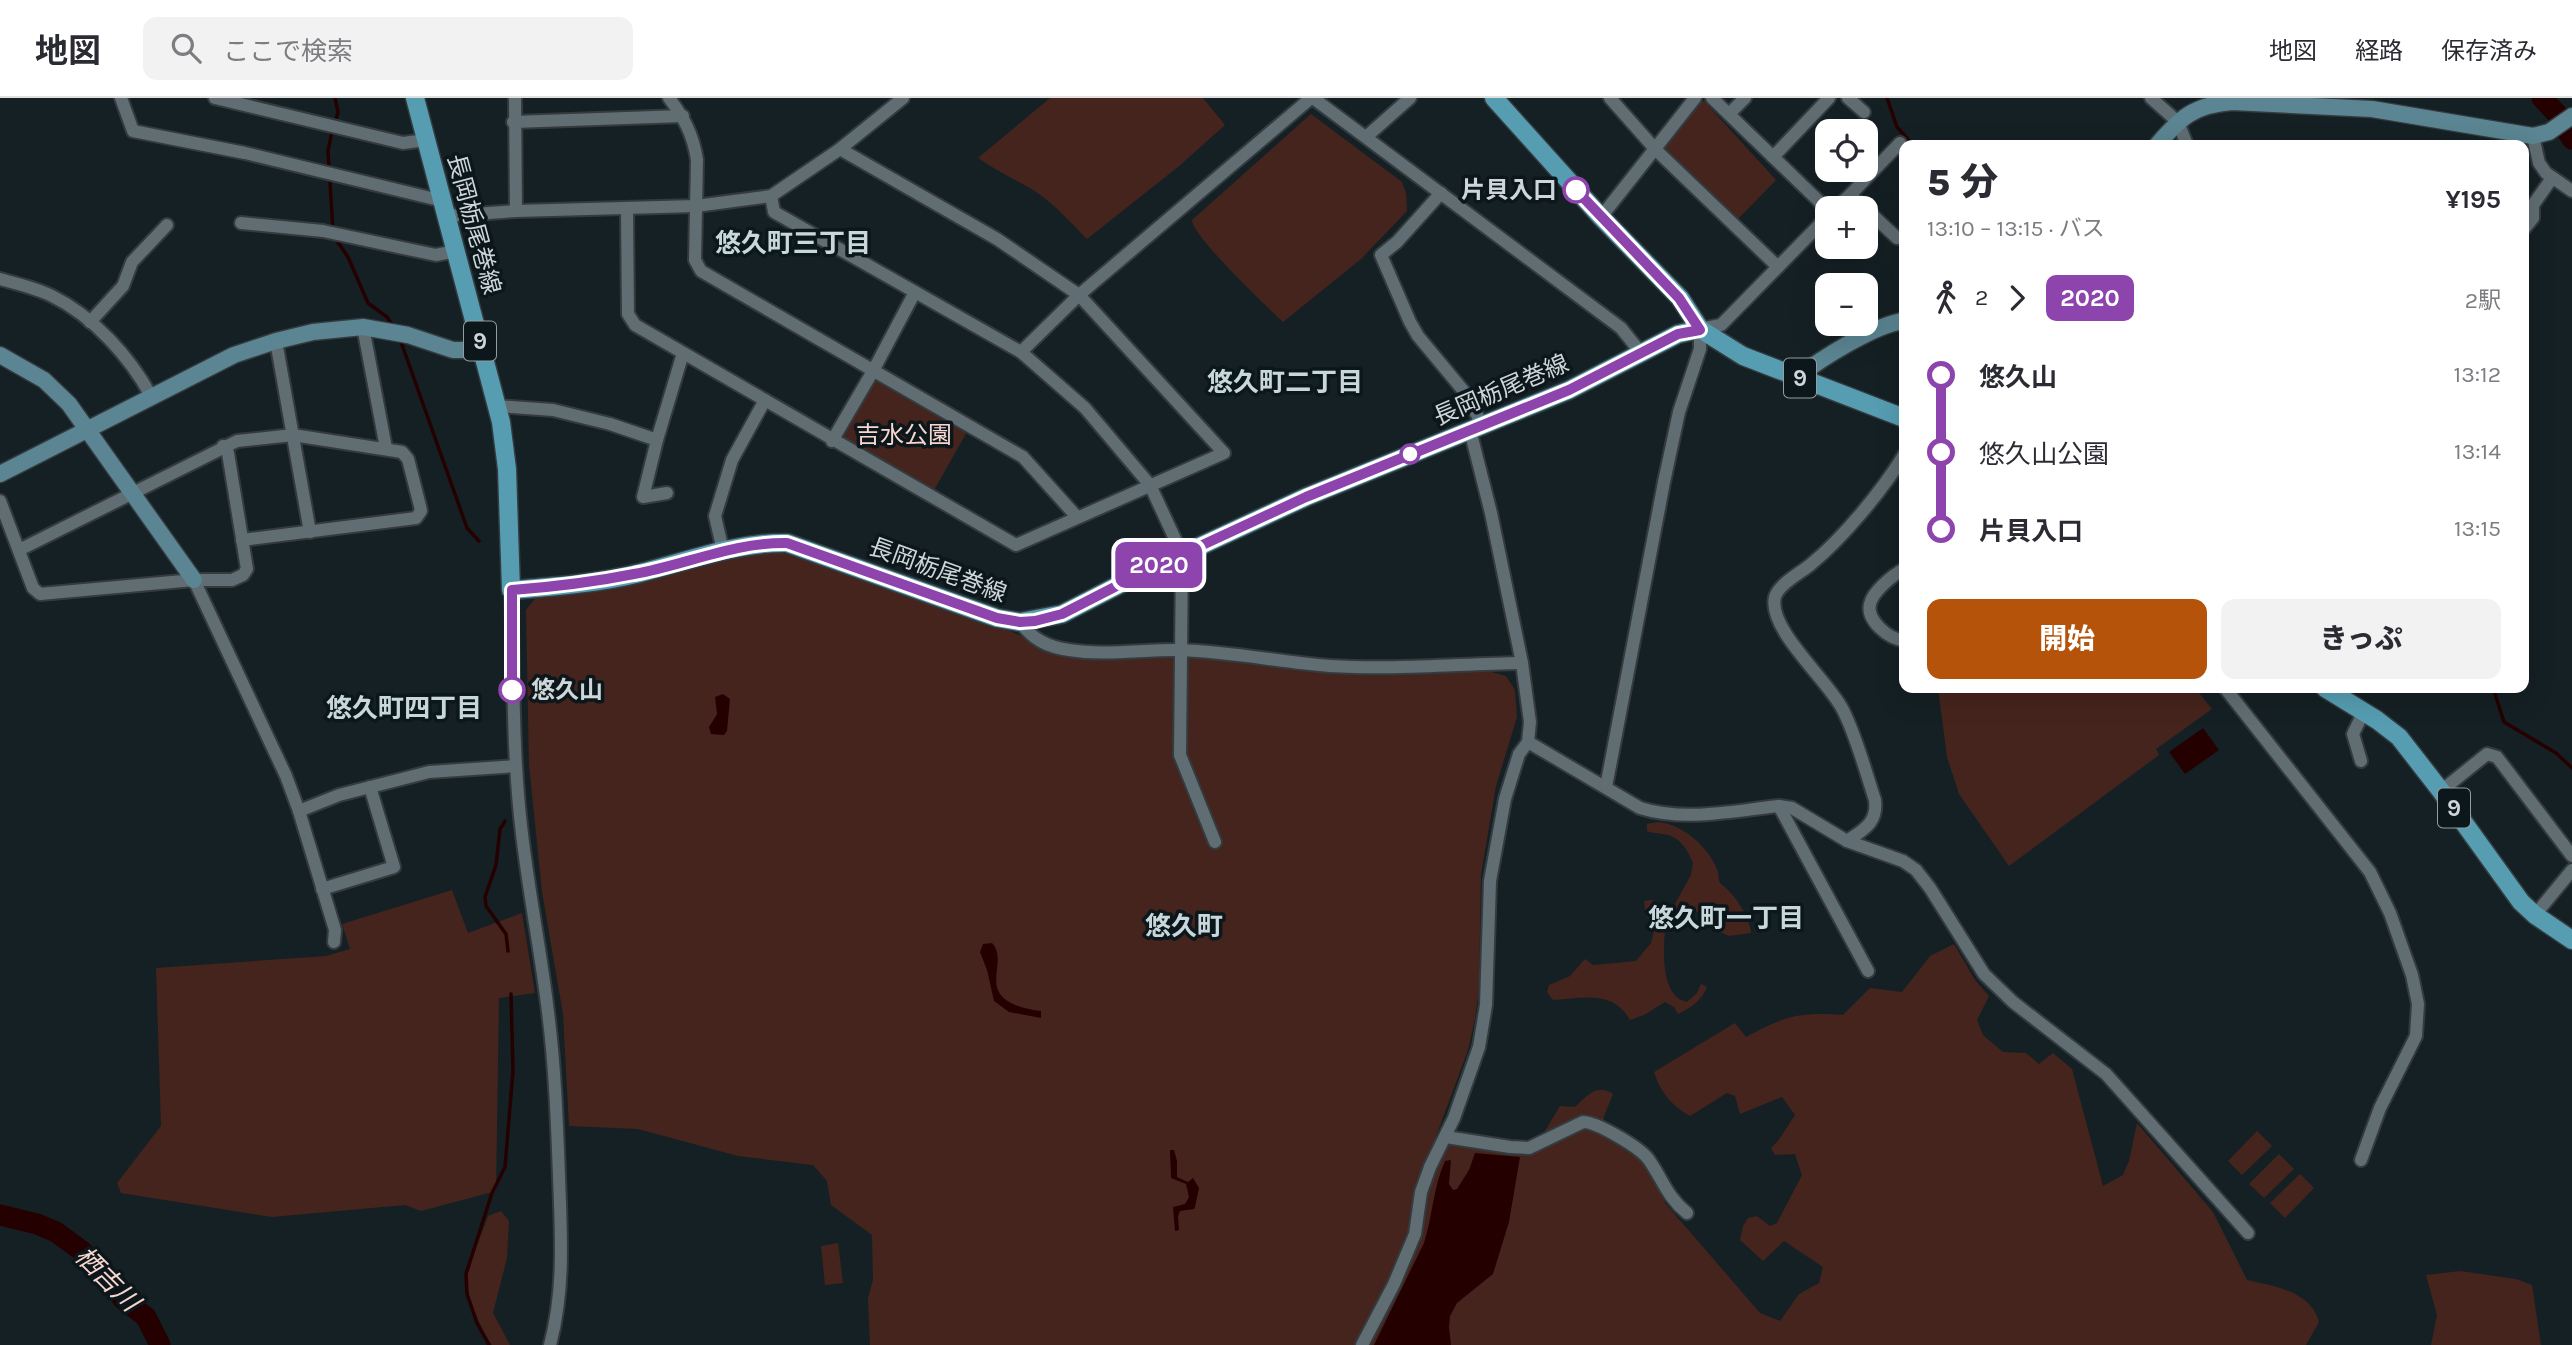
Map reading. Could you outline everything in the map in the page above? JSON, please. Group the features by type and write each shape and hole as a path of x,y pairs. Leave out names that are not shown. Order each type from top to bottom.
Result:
{"main road":[{"name":"長岡栃尾巻線","path":"415,98 497,406 507,469 512,590 636,574 723,551 769,542 787,543 997,618 1020,622 1035,621 1062,614 1182,554 1306,497 1569,390 1678,334 1700,330"},
{"name":"9","path":"1494,98 1601,217 1679,298 1700,330 1743,356 1899,416"},
{"name":"9","path":"2333,693 2399,737 2441,790 2521,902 2572,940"}],"street":[{"path":"121,98 133,131 245,153 444,208 516,211 696,206 771,197 840,149 903,98"},
{"path":"515,98 513,122 516,211"},
{"path":"668,98 690,127 696,153 695,260 701,271 1023,457 1077,517"},
{"path":"1021,352 1079,295 1312,98 1621,328 1641,353"},
{"path":"1366,137 1410,98"},
{"path":"1610,98 1656,150 1777,267"},
{"path":"1601,217 1695,98"},
{"path":"1712,98 1815,197"},
{"path":"1729,114 1745,98"},
{"path":"1773,157 1829,98"},
{"path":"1849,98 1864,112"},
{"path":"2151,98 2178,122 2185,140"},
{"path":"224,99 403,143 426,140"},
{"path":"2162,140 2178,122 2199,107 2232,102 2370,104 2533,136 2549,132 2572,116"},
{"path":"513,122 683,116"},
{"path":"2533,136 2539,163 2552,178 2572,191"},
{"path":"1850,195 1899,144"},
{"path":"627,209 628,314 635,325 1016,545 1224,453 1079,295 997,239 840,149"},
{"path":"2529,223 2533,219 2533,205 2552,178"},
{"path":"1362,1345 1394,1284 1415,1234 1421,1192 1430,1167 1446,1137 1479,1047 1484,1026 1486,939 1499,823 1512,770 1528,742 1530,722 1522,663 1476,427 1467,396 1418,336 1381,255 1441,193"},
{"path":"771,197 774,212 1021,352 1085,408 1150,485 1182,554 1180,755 1214,842"},
{"path":"1878,220 1899,238"},
{"path":"242,223 323,231 436,255 456,251"},
{"path":"90,322 123,286 132,262 167,225"},
{"path":"1606,787 1664,482 1679,412 1700,349 1700,330 1721,325 1815,229"},
{"path":"0,279 53,296 90,322 131,362 151,396"},
{"path":"832,441 915,292"},
{"path":"1798,377 1812,365 1884,325 1899,322"},
{"path":"0,474 234,355 276,341 313,332 363,327 408,335 453,350 482,350"},
{"path":"363,327 386,448"},
{"path":"276,341 310,532"},
{"path":"667,493 643,496 683,353"},
{"path":"0,355 44,380 69,404 194,580 286,776 335,930 334,942"},
{"path":"723,551 715,516 732,460 765,400"},
{"path":"497,406 554,410 610,424 657,440"},
{"path":"19,550 237,441 293,435 386,448 402,452 408,459 420,506 416,518 242,540"},
{"path":"0,501 33,588 40,594 194,580 232,580 243,575 247,569 228,453 223,446"},
{"path":"1847,841 1871,824 1876,815 1875,800 1843,709 1787,636 1777,619 1775,597 1833,545 1874,497 1899,462"},
{"path":"1899,573 1879,591 1869,607 1887,636 1899,640"},
{"path":"512,590 512,709 516,766 524,851 548,1010 556,1093 562,1270 550,1345"},
{"path":"1020,622 1030,636 1048,645 1069,650 1181,650 1241,654 1328,666 1522,663"},
{"path":"2229,693 2370,872 2390,913 2412,975 2418,1004 2416,1036 2380,1108 2361,1160"},
{"path":"2361,761 2353,734 2364,711"},
{"path":"1528,742 1640,808 1658,813 1698,815 1779,806 1792,808 1847,841 1903,861 1916,870 1930,888 1984,975 2013,1002 2106,1074 2248,1233"},
{"path":"2441,790 2487,754 2492,754 2572,856"},
{"path":"299,811 340,795 429,772 516,766"},
{"path":"322,889 394,867 370,787"},
{"path":"1779,806 1868,971"},
{"path":"2535,915 2572,870"},
{"path":"1446,1137 1529,1148 1583,1122 1589,1122 1647,1157 1672,1202 1687,1213"}],"green space":[{"path":"1050,98 1203,98 1225,125 1178,167 1087,239 1038,193 978,158"},
{"path":"1704,101 1776,180 1736,221 1662,149 1697,102"},
{"path":"1311,114 1402,182 1407,211 1361,259 1283,322 1204,241 1192,220"},
{"name":"吉水公園","path":"875,377 968,430 933,492 839,439"},
{"path":"790,551 1010,631 1048,649 1158,656 1477,668 1506,676 1515,690 1517,717 1496,786 1481,875 1479,989 1475,1019 1468,1050 1435,1139 1514,1151 1535,1148 1560,1106 1575,1107 1597,1090 1613,1094 1604,1116 1603,1133 1643,1160 1665,1203 1760,1313 1780,1321 1799,1294 1819,1283 1823,1267 1784,1241 1763,1261 1740,1240 1748,1218 1757,1216 1770,1226 1777,1223 1802,1175 1795,1154 1775,1155 1771,1148 1795,1115 1782,1097 1740,1114 1735,1096 1727,1093 1690,1116 1668,1098 1654,1072 1735,1023 1746,1037 1792,1017 1814,1014 1843,1015 1870,988 1902,992 1930,956 1954,944 1975,980 1989,996 1977,1020 1983,1035 2003,1052 2026,1053 2039,1064 2053,1053 2072,1069 2103,1186 2123,1175 2129,1161 2137,1123 2213,1212 2247,1280 2279,1288 2300,1297 2315,1312 2319,1322 2306,1345 870,1345 868,1298 873,1280 872,1235 831,1205 827,1181 813,1165 738,1156 638,1129 569,1126 563,1014 542,892 529,765 526,610 541,591 746,552"},
{"path":"1939,693 2199,693 2212,709 2156,749 2159,755 2009,866 1959,794 1947,757"},
{"path":"1658,822 1686,832 1709,854 1720,883 1743,910 1751,933 1729,936 1718,931 1714,921 1706,916 1686,906 1679,909 1679,919 1675,926 1665,930 1664,961 1668,983 1679,999 1687,1002 1697,993 1701,984 1707,987 1696,1003 1678,1014 1674,1007 1665,1002 1630,1020 1623,1010 1606,1000 1553,1000 1547,992 1549,985 1570,976 1585,959 1593,965 1636,961 1651,943 1655,927 1646,916 1644,901 1652,900 1670,913 1691,875 1693,863 1679,840 1647,831 1647,824"},
{"path":"452,890 468,933 522,913 535,993 499,998 496,1191 421,1211 405,1205 272,1217 121,1193 117,1183 161,1126 156,968 326,956 350,949 342,924"},
{"path":"2257,1131 2272,1146 2242,1175 2228,1161"},
{"path":"2279,1154 2294,1169 2264,1198 2249,1184"},
{"path":"2300,1174 2314,1188 2285,1218 2270,1203"},
{"path":"501,1211 509,1221 507,1258 493,1313 510,1345 492,1345 474,1310 467,1282 472,1259 488,1216"},
{"path":"838,1243 843,1283 825,1285 821,1246"},
{"path":"2460,1271 2516,1279 2532,1285 2541,1345 2431,1345 2437,1315 2426,1275"}],"shaded area":[{"path":"723,694 730,699 727,731 724,735 711,734 709,727 717,714 715,697"},
{"path":"2203,728 2219,750 2185,774 2169,752"},
{"path":"992,943 997,952 998,991 1005,999 1018,1006 1041,1011 1041,1018 1009,1012 994,1001 980,952 983,944"},
{"path":"1170,1150 1174,1150 1177,1177 1188,1182 1193,1178 1199,1188 1194,1209 1180,1211 1179,1230 1175,1231 1173,1207 1185,1204 1189,1197 1186,1184 1171,1178"},
{"path":"1475,1153 1520,1157 1509,1222 1493,1274 1457,1303 1450,1316 1451,1345 1374,1345 1424,1243 1445,1161 1451,1160 1449,1184 1453,1190 1457,1189 1469,1170"}],"waterway":[{"path":"335,98 338,112 335,124"},
{"path":"1887,98 1897,127 1909,140"},
{"path":"2542,98 2557,114 2572,139"},
{"path":"332,131 328,151 333,231"},
{"path":"335,238 348,257 368,303 387,317 395,329"},
{"path":"400,339 467,528 479,541"},
{"path":"2495,693 2504,722 2556,753 2572,768"},
{"path":"505,821 500,829 496,865 485,897 486,906 506,934 508,951"},
{"path":"489,1345 477,1323 467,1294 466,1274 492,1193 505,1167 513,1071 511,994"},
{"name":"栖吉川","path":"0,1215 37,1224 56,1232 82,1251 114,1285 123,1299 146,1317 160,1345"}],"bus line":[{"name":"2020","path":"512,690 512,590 636,574 723,551 769,542 787,543 997,618 1020,622 1035,621 1062,614 1142,573 1306,497 1569,390 1678,334 1700,330 1679,298 1576,190"}],"place":[{"name":"片貝入口","path":"1576,190"},
{"name":"悠久山","path":"512,690"}],"district":[{"name":"悠久町三丁目","path":"793,243"},
{"name":"悠久町二丁目","path":"1285,382"},
{"name":"悠久町四丁目","path":"404,708"},
{"name":"悠久町一丁目","path":"1726,918"},
{"name":"悠久町","path":"1184,926"}]}
